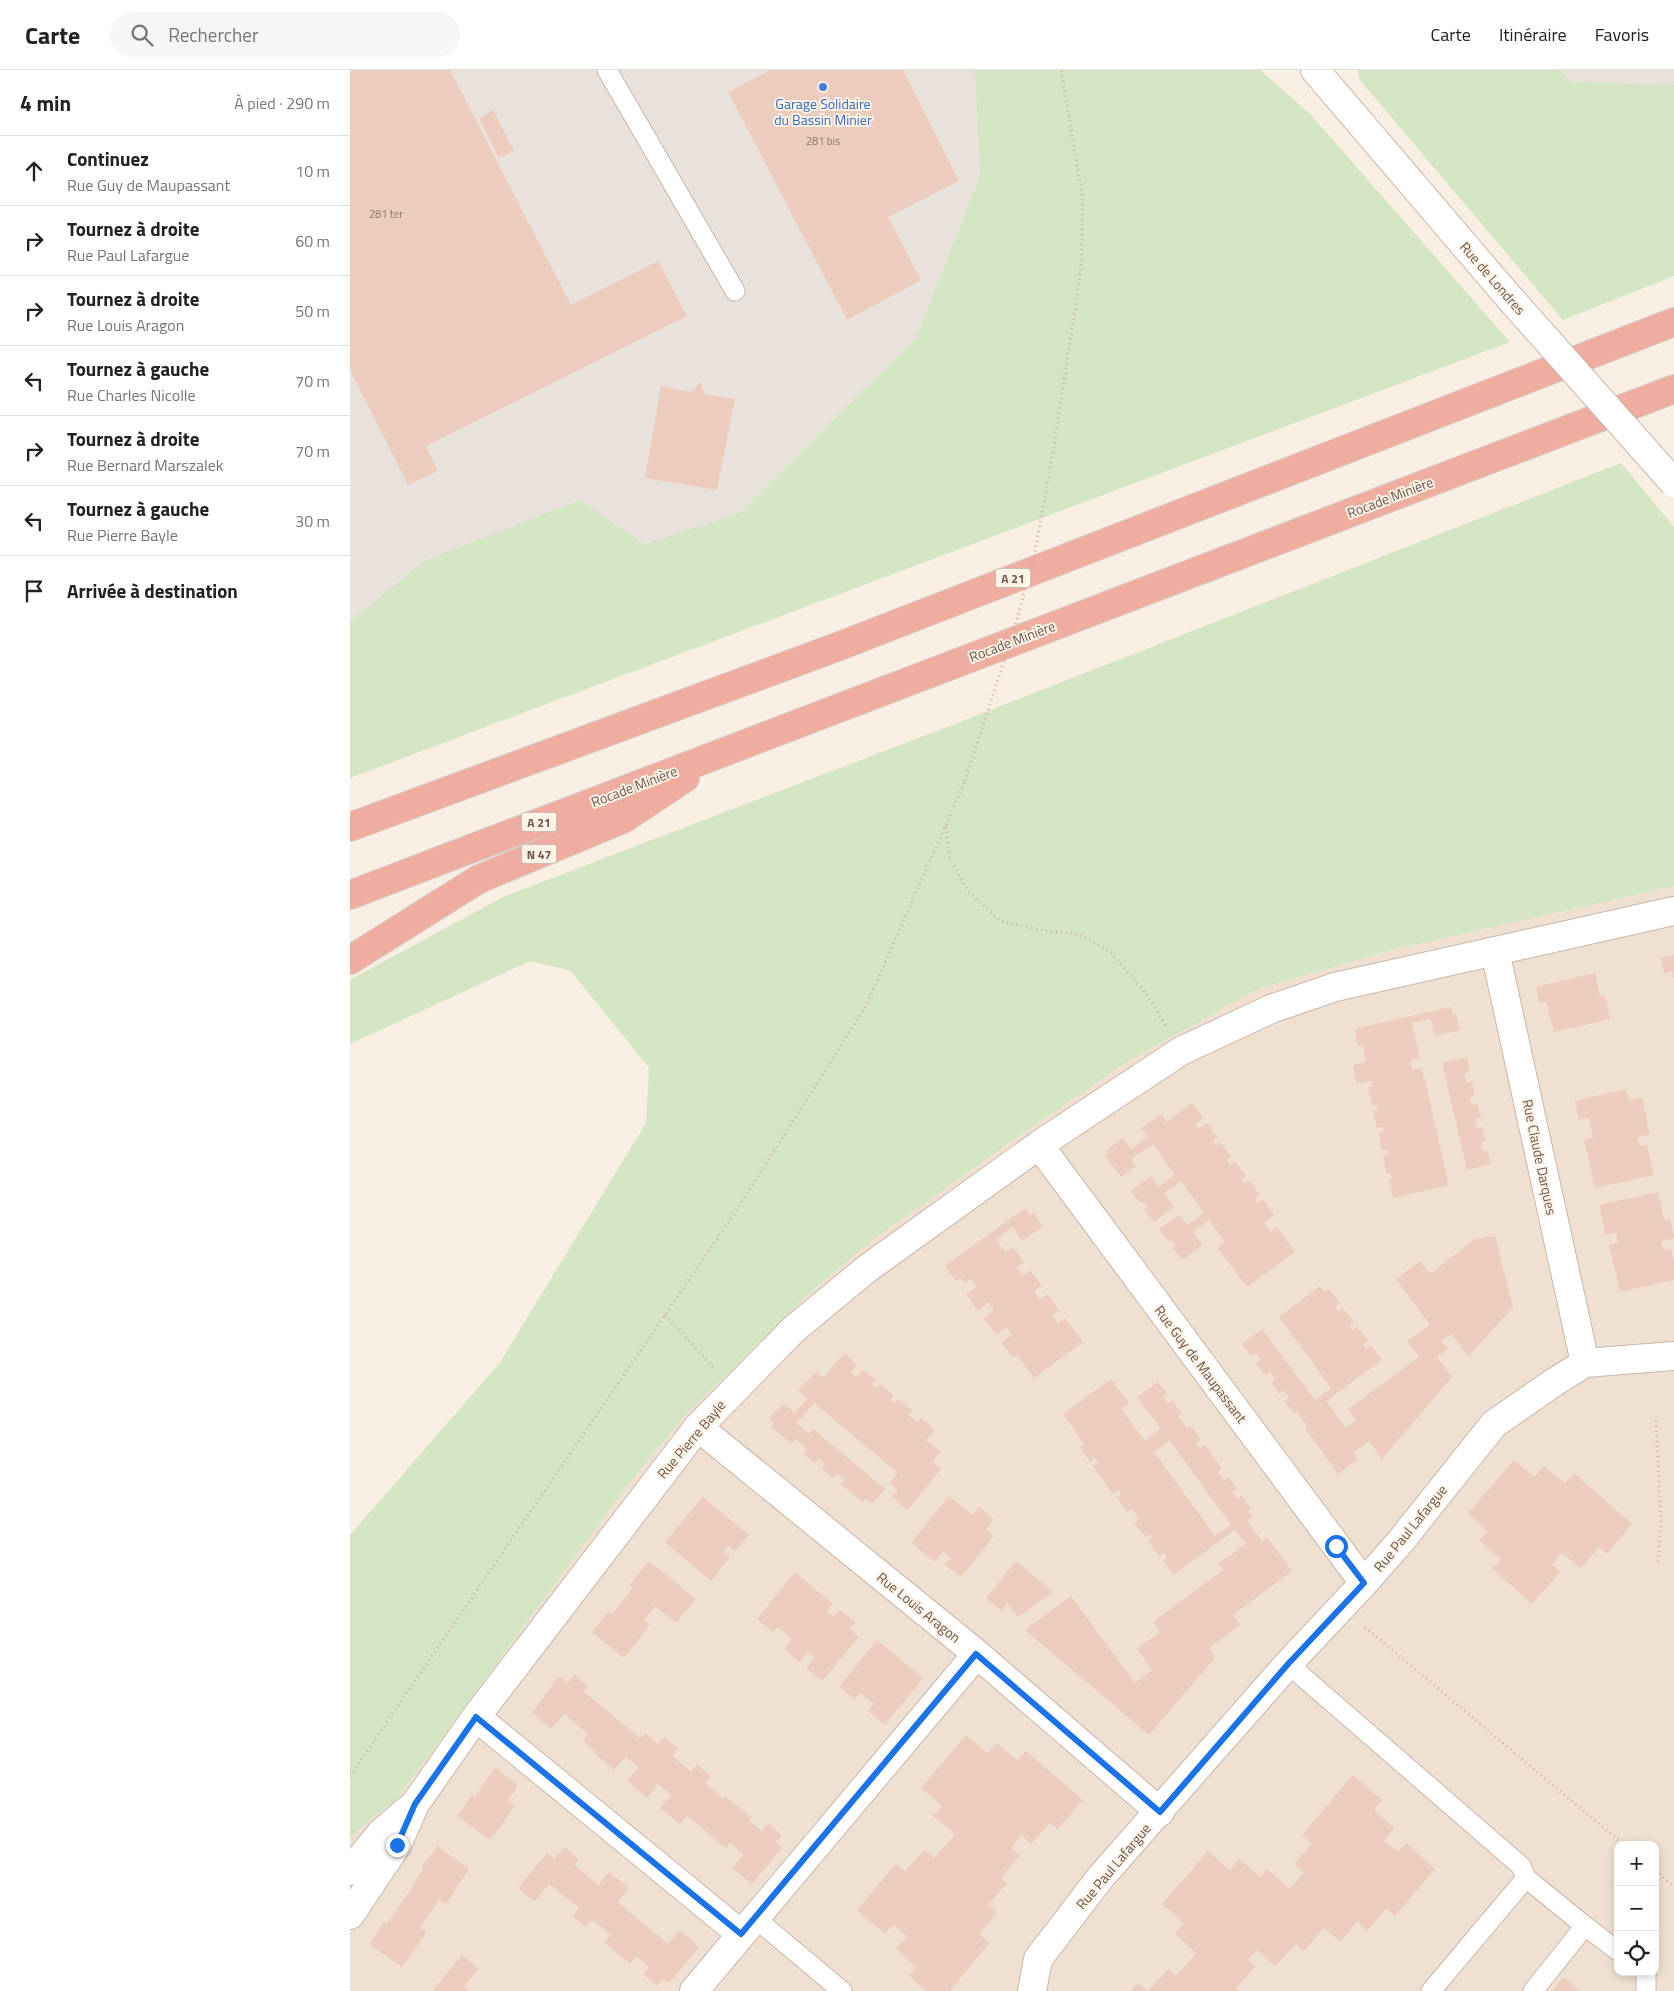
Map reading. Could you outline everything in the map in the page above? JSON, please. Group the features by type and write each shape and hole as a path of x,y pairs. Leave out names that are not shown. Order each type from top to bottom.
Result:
{"highway":[{"name":"A 21","path":"350,827 837,647 1674,322"},
{"name":"Rocade Minière","path":"350,895 1674,389"},
{"name":"N 47","path":"350,960 479,880 623,819 728,750"}],"street":[{"name":"Rue de Londres","path":"1315,70 1507,295 1674,483"},
{"name":"Rue Pierre Bayle","path":"350,1916 397,1845 415,1804 476,1717 698,1427 794,1329 868,1268 1039,1145 1181,1051 1271,1010 1335,986 1674,911"},
{"name":"Rue Claude Darques","path":"1495,951 1584,1364"},
{"name":"Rue Guy de Maupassant","path":"1039,1145 1364,1583"},
{"name":"Rue Paul Lafargue","path":"1032,1991 1038,1959 1100,1878 1160,1812 1288,1664 1400,1542 1494,1424 1584,1364 1674,1356"},
{"name":"Rue Louis Aragon","path":"698,1427 976,1654 1160,1812"},
{"path":"694,1991 976,1654"},
{"path":"476,1717 748,1926"},
{"name":"Rue Pierre Bayle","path":"350,1871 381,1833 415,1804"}],"lane":[{"path":"607,70 735,291"},
{"path":"1288,1664 1521,1866 1526,1878 1614,1948"},
{"path":"1431,1991 1526,1878"},
{"path":"748,1926 842,1991"},
{"path":"1533,1991 1585,1926"},
{"path":"1646,1976 1646,1991"}],"path":[{"path":"350,1776 736,1211 866,1006 946,827 965,781 1015,627 1035,552 1053,453 1081,269 1083,200 1061,70"},
{"path":"946,827 949,856 968,891 1000,920 1040,930 1079,934 1111,953 1145,992 1181,1051"},
{"path":"665,1315 711,1366 735,1389"},
{"path":"1656,1421 1662,1521 1658,1564"},
{"path":"1341,1608 1619,1841"},
{"path":"1659,1874 1674,1887"}],"shaded area":[{"path":"350,70 975,70 980,175 916,338 738,514 350,638"},
{"path":"1558,70 1674,70 1674,162"},
{"path":"1674,886 1674,1991 350,1991 350,1838 373,1817 396,1800 632,1479 690,1410 805,1297 875,1238 1130,1060 1258,989 1391,950"}],"green space":[{"path":"975,70 1260,70 1310,114 1510,342 350,778 350,622 424,561 580,500 644,544 738,514 916,338 980,175"},
{"path":"1358,70 1558,70 1573,82 1674,85 1674,276 1563,320 1359,79"},
{"path":"1621,463 1674,527 1674,886 1391,950 1258,989 1130,1060 875,1238 805,1297 690,1410 632,1479 396,1800 373,1817 350,1838 350,1535 499,1364 646,1123 649,1068 571,971 530,961 350,1044 350,980 503,897 955,724"}],"building":[{"path":"350,70 450,70 571,305 658,261 687,316 426,446 438,471 408,485 350,370"},
{"path":"771,70 903,70 959,181 888,217 921,280 847,320 728,92"},
{"path":"493,110 514,151 499,158 479,118"},
{"path":"701,382 704,394 735,399 717,490 645,478 661,386 691,392"},
{"path":"1674,955 1673,977 1672,972 1664,973 1661,958"},
{"path":"1595,973 1600,996 1605,995 1610,1019 1554,1032 1546,1001 1539,1003 1536,987"},
{"path":"1451,1007 1453,1015 1456,1014 1460,1030 1435,1036 1431,1019 1412,1023 1420,1058 1410,1060 1412,1070 1422,1068 1449,1185 1393,1198 1389,1180 1392,1179 1391,1173 1387,1174 1383,1156 1389,1155 1388,1150 1382,1151 1378,1133 1384,1132 1383,1127 1377,1128 1373,1111 1378,1109 1377,1104 1372,1105 1368,1087 1373,1086 1372,1080 1357,1084 1353,1065 1366,1062 1362,1045 1358,1046 1354,1029"},
{"path":"1467,1057 1470,1072 1464,1073 1467,1083 1472,1081 1475,1095 1470,1097 1472,1105 1477,1104 1481,1118 1475,1119 1477,1128 1482,1127 1486,1141 1481,1142 1483,1151 1487,1150 1491,1164 1467,1170 1442,1063"},
{"path":"1626,1089 1629,1100 1642,1097 1650,1134 1637,1137 1640,1146 1647,1145 1654,1175 1595,1188 1584,1140 1593,1138 1589,1118 1579,1120 1575,1101"},
{"path":"1192,1103 1203,1118 1196,1124 1198,1129 1207,1123 1217,1137 1213,1141 1216,1145 1220,1142 1231,1157 1227,1160 1230,1165 1235,1161 1246,1176 1241,1179 1244,1184 1249,1180 1260,1195 1255,1198 1258,1203 1263,1199 1274,1215 1264,1223 1271,1232 1277,1227 1295,1252 1247,1287 1217,1247 1225,1242 1209,1220 1193,1232 1202,1246 1182,1260 1173,1248 1176,1245 1171,1239 1168,1241 1159,1229 1179,1215 1188,1225 1204,1213 1181,1181 1164,1193 1174,1207 1154,1222 1144,1209 1148,1207 1142,1201 1140,1203 1131,1191 1151,1176 1159,1187 1175,1175 1153,1144 1131,1159 1136,1166 1121,1177 1105,1156 1109,1153 1107,1150 1123,1138 1131,1149 1148,1137 1141,1128 1162,1114 1167,1122"},
{"path":"1658,1192 1664,1220 1670,1219 1674,1236 1674,1238 1661,1241 1664,1251 1671,1249 1674,1263 1674,1280 1620,1292 1609,1245 1618,1243 1616,1233 1606,1235 1599,1205"},
{"path":"1025,1208 1030,1215 1033,1212 1043,1226 1022,1241 1012,1227 996,1240 1005,1252 1013,1247 1024,1262 1017,1268 1023,1276 1030,1270 1042,1286 1034,1291 1040,1300 1048,1294 1059,1310 1052,1315 1058,1324 1065,1318 1083,1342 1034,1378 1017,1355 1013,1358 1001,1342 1012,1335 1006,1327 996,1335 983,1318 994,1310 988,1302 978,1311 966,1294 977,1287 971,1279 965,1283 961,1278 956,1281 945,1266"},
{"path":"1495,1236 1513,1307 1468,1357 1452,1334 1441,1341 1448,1349 1437,1357 1452,1377 1382,1459 1369,1441 1353,1453 1358,1459 1338,1474 1305,1428 1307,1426 1297,1412 1294,1413 1284,1401 1289,1398 1283,1390 1279,1394 1271,1382 1275,1379 1270,1372 1265,1375 1256,1363 1261,1360 1256,1353 1251,1356 1242,1344 1262,1329 1315,1400 1331,1388 1279,1317 1320,1286 1324,1292 1329,1289 1340,1303 1335,1307 1338,1311 1343,1308 1354,1322 1349,1326 1353,1330 1357,1327 1368,1341 1363,1344 1366,1349 1371,1345 1382,1360 1326,1401 1346,1428 1356,1420 1348,1409 1419,1357 1407,1341 1430,1325 1396,1279 1420,1261 1430,1274 1475,1239"},
{"path":"844,1353 857,1365 851,1373 856,1377 863,1370 876,1380 872,1385 876,1388 880,1384 894,1395 890,1400 894,1403 898,1399 912,1410 908,1415 918,1423 921,1418 935,1430 926,1440 941,1452 933,1462 941,1469 907,1510 892,1497 898,1490 889,1483 898,1473 814,1403 797,1423 809,1434 813,1429 885,1489 872,1504 866,1498 862,1502 840,1484 844,1480 837,1474 833,1478 822,1469 825,1465 819,1459 815,1463 803,1454 807,1449 795,1439 791,1443 771,1427 774,1423 769,1418 784,1404 795,1413 807,1398 798,1390 817,1372 823,1378"},
{"path":"1111,1379 1129,1403 1121,1409 1145,1441 1161,1429 1137,1397 1158,1382 1167,1393 1163,1397 1168,1404 1172,1400 1182,1414 1178,1416 1187,1428 1191,1426 1201,1439 1196,1443 1200,1448 1205,1445 1222,1469 1218,1473 1224,1480 1228,1477 1237,1489 1232,1492 1237,1499 1241,1495 1251,1509 1248,1511 1252,1517 1247,1521 1262,1541 1267,1537 1292,1571 1233,1615 1240,1625 1209,1648 1215,1658 1149,1735 1025,1630 1071,1596 1135,1683 1152,1670 1137,1649 1160,1632 1153,1622 1223,1570 1218,1564 1246,1544 1235,1530 1173,1575 1163,1561 1167,1558 1164,1553 1159,1556 1148,1541 1153,1538 1150,1534 1145,1537 1134,1522 1139,1519 1132,1509 1127,1512 1117,1498 1121,1495 1119,1490 1113,1494 1093,1466 1098,1463 1095,1458 1090,1462 1080,1447 1084,1444 1063,1414","holes":["1170,1441 1231,1525 1215,1536 1154,1452"]},
{"path":"1514,1460 1534,1477 1544,1466 1565,1483 1574,1473 1632,1524 1607,1554 1599,1547 1581,1568 1562,1553 1552,1565 1560,1572 1532,1604 1492,1569 1501,1559 1479,1541 1487,1531 1468,1513"},
{"path":"949,1496 972,1515 979,1507 994,1519 986,1530 994,1536 961,1577 945,1565 951,1558 943,1551 935,1562 911,1543"},
{"path":"703,1497 749,1535 735,1551 728,1546 724,1552 730,1557 711,1581 665,1542"},
{"path":"649,1561 696,1599 676,1623 655,1606 644,1620 650,1625 624,1658 592,1632 609,1611 612,1614 633,1588 629,1585"},
{"path":"1016,1561 1053,1592 1018,1617 1007,1603 1002,1611 986,1598"},
{"path":"795,1572 833,1604 827,1611 834,1617 840,1610 856,1622 849,1629 859,1637 822,1681 806,1668 815,1658 808,1652 799,1662 784,1649 792,1639 778,1627 773,1632 757,1619"},
{"path":"877,1640 923,1678 885,1725 868,1711 874,1704 860,1693 855,1700 839,1687"},
{"path":"574,1675 588,1686 583,1691 640,1738 645,1733 658,1744 664,1737 678,1749 672,1755 691,1772 697,1764 711,1776 705,1783 724,1799 725,1796 751,1817 749,1820 762,1831 768,1823 782,1835 776,1842 782,1848 752,1884 732,1868 743,1854 730,1843 726,1848 687,1816 680,1824 660,1808 671,1795 658,1784 647,1798 627,1781 639,1767 626,1757 614,1770 583,1741 588,1734 564,1714 551,1729 532,1713 559,1676 567,1683"},
{"path":"966,1735 987,1753 997,1743 1017,1760 1026,1751 1083,1800 1058,1829 1050,1823 1031,1844 1021,1835 1011,1848 1020,1855 1001,1878 1007,1883 988,1905 997,1912 979,1934 989,1943 950,1991 926,1991 909,1976 916,1967 896,1949 907,1937 893,1925 885,1934 857,1910 896,1864 905,1871 924,1850 934,1858 955,1834 933,1816 942,1806 921,1788"},
{"path":"495,1767 518,1786 508,1801 515,1806 490,1840 457,1816 472,1795 475,1797"},
{"path":"1353,1775 1382,1800 1374,1810 1394,1828 1384,1841 1398,1852 1406,1843 1435,1869 1395,1916 1386,1908 1367,1931 1357,1922 1340,1942 1324,1928 1303,1952 1296,1944 1275,1966 1257,1950 1248,1960 1255,1967 1236,1988 1240,1991 1148,1991 1168,1969 1176,1976 1196,1953 1175,1934 1184,1923 1162,1904 1208,1851 1230,1870 1239,1859 1260,1877 1267,1869 1290,1889 1304,1873 1294,1864 1312,1843 1302,1835"},
{"path":"437,1846 469,1869 446,1904 439,1900 420,1928 427,1932 402,1967 369,1944 384,1922 387,1924 414,1884 423,1869 421,1868"},
{"path":"565,1847 579,1859 574,1865 598,1885 609,1872 629,1888 618,1902 668,1944 680,1930 699,1947 669,1983 663,1979 657,1986 643,1974 649,1967 636,1956 630,1964 605,1943 611,1935 592,1920 586,1927 573,1916 579,1908 549,1884 534,1902 518,1888 547,1853 554,1859"},
{"path":"462,1955 479,1969 464,1987 469,1991 433,1990"},
{"path":"1563,1977 1580,1991 1552,1991"},
{"path":"1138,1983 1148,1991 1131,1991"}],"place":[{"name":"Garage Solidaire du Bassin Minier","path":"823,87"}],"route":[{"path":"397,1845 415,1804 476,1717 741,1934 976,1654 1160,1812 1288,1664 1364,1583 1336,1546"}]}
